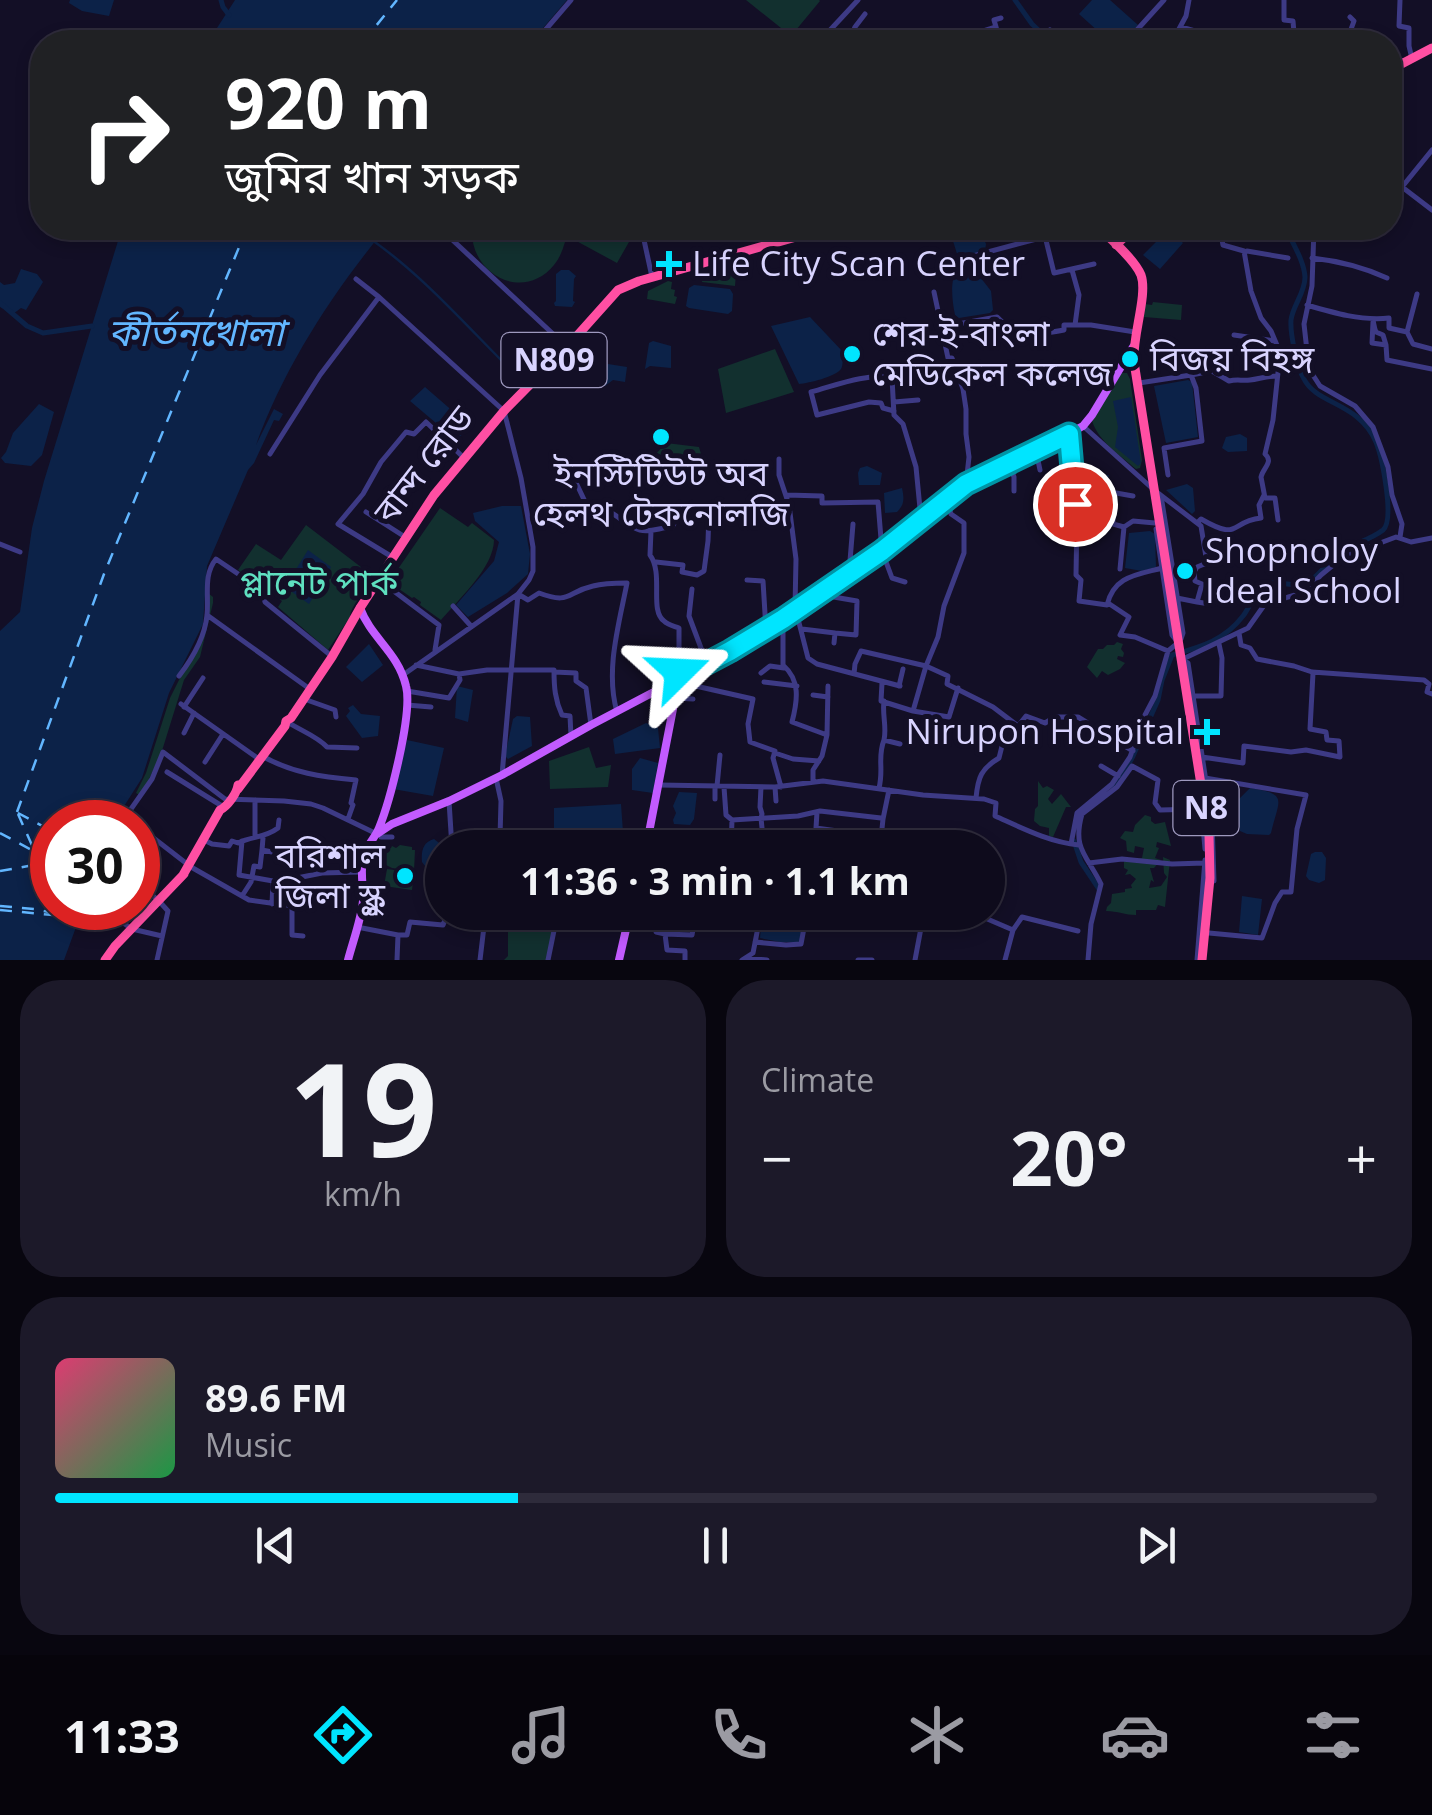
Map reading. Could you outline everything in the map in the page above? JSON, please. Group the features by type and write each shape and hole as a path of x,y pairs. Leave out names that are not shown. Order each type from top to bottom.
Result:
{"highway":[{"path":"1402,64 1432,48"},
{"name":"বান্দ রোড","path":"360,608 428,503 504,411 618,290 652,275 777,240"},
{"path":"1110,240 1116,245 1121,240"},
{"name":"N8","path":"1116,245 1142,279 1133,347 1137,383 1209,836 1210,878 1202,960"},
{"name":"বান্দ রোড","path":"286,721 332,657 389,555 431,493 504,411"},
{"name":"বান্দ রোড","path":"160,898 187,869 353,620"},
{"name":"বান্দ রোড","path":"187,869 227,804"},
{"name":"বান্দ রোড","path":"105,960 131,930"}],"main road":[{"path":"348,960 363,905 364,854 392,824 499,777 707,664 849,574 966,484 1083,426 1133,347"},
{"path":"360,608 400,666 406,691 401,747 380,836"},
{"path":"353,620 371,632 402,675 402,717 376,825 380,836"},
{"path":"649,830 678,680"},
{"path":"619,960 626,930"}],"street":[{"path":"545,30 571,0"},
{"path":"830,30 858,0"},
{"path":"1137,30 1164,0"},
{"path":"1179,30 1189,0"},
{"path":"1284,0 1284,20 1293,21 1294,30"},
{"path":"1400,0 1399,26 1410,28 1409,60 1402,59"},
{"path":"854,30 866,14"},
{"path":"1350,17 1354,20 1351,30"},
{"path":"997,30 994,20 1001,18"},
{"path":"983,30 996,26"},
{"path":"1181,27 1192,30"},
{"path":"1432,150 1402,187 1432,210"},
{"path":"1422,163 1432,166"},
{"path":"452,240 565,346"},
{"path":"644,240 652,275"},
{"path":"954,261 1033,240"},
{"path":"1045,240 1054,273 1094,264"},
{"path":"1222,240 1223,245 1288,258"},
{"path":"1313,240 1312,286 1304,331 1310,369 1320,386 1355,406 1374,427 1402,524 1400,538"},
{"path":"1243,248 1260,318 1278,350 1273,420 1266,454 1269,460 1261,477 1265,499 1274,498 1278,520"},
{"path":"1312,258 1354,264 1364,272 1387,278"},
{"path":"1072,269 1079,295 1075,325"},
{"path":"356,279 504,411 532,547 533,571 518,594 402,675"},
{"path":"934,292 948,358 952,358 963,389 969,447 966,484"},
{"path":"1417,294 1407,332 1412,344 1432,349"},
{"path":"270,454 320,374 378,297"},
{"path":"1307,305 1373,321 1389,318 1389,328 1407,332"},
{"path":"941,327 997,316 1006,326 1027,332 1054,332 1064,330 1064,325 1091,324 1135,332"},
{"path":"1373,321 1376,332 1383,335 1387,360 1432,369"},
{"path":"1373,321 1372,344 1386,345"},
{"path":"1234,335 1274,341"},
{"path":"1137,383 1212,371 1229,382 1277,376"},
{"path":"1168,475 1164,448 1202,441 1191,375"},
{"path":"894,412 892,378 858,379 811,392 817,415 870,402 894,412 903,424 916,467 921,519"},
{"path":"894,402 918,400"},
{"path":"389,555 338,524 363,494 381,462 406,432 414,434 426,422 462,456"},
{"path":"1083,426 1155,493 1201,526 1207,564 1194,572 1195,581 1202,584 1198,602"},
{"path":"1069,434 1077,518 1076,575 1081,580 1078,600 1106,606 1110,592 1120,582 1162,568"},
{"path":"1036,451 1040,470"},
{"path":"779,459 796,559 796,610 808,658 899,686 903,669"},
{"path":"564,464 589,510 608,510 637,529 672,527 674,510 709,514 704,571 682,572 683,565 656,562"},
{"path":"1010,464 1014,490"},
{"path":"1155,493 1152,504 1172,635 1188,663 1214,839 1209,933 1202,960"},
{"path":"1155,493 1162,502 1178,598 1183,633 1180,679 1201,808 1206,863 1202,960"},
{"path":"787,495 822,496 822,503 878,502 882,551 893,580 906,582"},
{"path":"1133,496 1114,495 1113,524 1124,527 1134,521 1155,523"},
{"path":"1198,522 1201,519 1219,529 1239,528 1247,520 1261,518 1259,505 1264,495"},
{"path":"914,710 964,553 964,523 952,514 946,499"},
{"path":"366,512 402,535"},
{"path":"849,574 853,524"},
{"path":"1120,569 1124,527"},
{"path":"651,531 650,555 656,562 660,617 679,628 678,680 753,699 748,724 750,742 794,759 819,761"},
{"path":"1108,603 1128,616 1119,635 1180,652 1219,644 1248,628 1266,604 1305,592 1344,557 1378,542 1432,538"},
{"path":"0,544 20,552"},
{"path":"180,676 196,648 207,616 208,570 216,558 262,590 265,602 330,654"},
{"path":"379,580 439,625 435,650"},
{"path":"747,580 763,582 766,630"},
{"path":"518,594 528,600 538,593 557,599 598,584 626,583 612,667 618,712"},
{"path":"692,589 689,616 707,664"},
{"path":"500,830 499,777 518,594"},
{"path":"802,629 856,635 858,601 820,594"},
{"path":"1178,598 1210,604"},
{"path":"453,606 472,626"},
{"path":"207,616 307,688"},
{"path":"783,619 784,668"},
{"path":"834,643 835,633"},
{"path":"1239,633 1241,644 1250,648 1257,659 1313,673 1416,679 1426,681 1427,691 1432,694"},
{"path":"1193,696 1221,696 1219,644"},
{"path":"854,674 861,651 926,666 948,676 948,684 993,706 1018,726"},
{"path":"1075,845 1077,813 1118,776 1133,751 1168,651"},
{"path":"416,665 459,674 487,670 576,673 576,681 586,688 591,725"},
{"path":"761,673 770,666 792,672 797,686 792,722 827,735"},
{"path":"554,672 557,704 562,715 570,716 571,736"},
{"path":"1202,758 1242,763 1244,746 1306,750 1340,757 1338,742 1327,740 1326,732 1310,729 1313,673"},
{"path":"406,691 449,698 460,680 459,674"},
{"path":"204,678 183,706 259,757 313,776 356,780 348,819"},
{"path":"764,682 797,686"},
{"path":"882,683 880,699 949,717 958,688"},
{"path":"813,781 813,770 827,735 828,686"},
{"path":"813,694 828,697"},
{"path":"674,698 693,699"},
{"path":"304,699 335,710 336,717"},
{"path":"879,789 883,772 878,756 886,732 884,701"},
{"path":"407,706 432,707"},
{"path":"184,733 194,714"},
{"path":"976,798 984,768 1000,758 1002,746 1026,716 1045,724 1055,717 1078,716 1133,751"},
{"path":"286,721 327,747 357,748"},
{"path":"205,762 223,734"},
{"path":"884,740 900,744"},
{"path":"138,800 163,752 227,804"},
{"path":"774,752 776,802"},
{"path":"715,799 720,755"},
{"path":"1102,766 1118,776"},
{"path":"1075,845 1082,814 1118,787 1132,766 1158,780 1155,804 1160,810 1201,808"},
{"path":"167,772 227,804 244,799 299,802 324,808 380,836 392,836"},
{"path":"1205,778 1306,796 1291,892 1282,892 1274,902 1262,938 1209,933"},
{"path":"658,785 778,787 813,781 994,802 995,816 1038,835 1075,845 1100,880 1088,960"},
{"path":"718,786 726,814 732,820 820,811 883,819"},
{"path":"761,786 762,830"},
{"path":"238,788 244,799"},
{"path":"882,830 889,790"},
{"path":"254,836 255,800"},
{"path":"450,801 451,830"},
{"path":"817,812 816,828 830,830"},
{"path":"206,841 229,846 232,841 264,836 278,828 279,820"},
{"path":"731,830 732,820"},
{"path":"242,896 254,866 260,867 264,836"},
{"path":"242,841 239,875 274,881 272,904"},
{"path":"160,847 187,869 249,900 292,906"},
{"path":"262,850 285,849 284,857 304,863"},
{"path":"1088,863 1122,858 1172,864 1206,863"},
{"path":"303,936 292,935 292,885 297,878 362,872"},
{"path":"157,960 168,910 160,902"},
{"path":"1005,960 1013,930 1022,917 1078,932"},
{"path":"356,927 407,935 410,922 425,923"},
{"path":"1005,927 1013,930"},
{"path":"136,930 162,936"},
{"path":"480,960 484,930"},
{"path":"548,960 554,930"},
{"path":"656,930 692,935 693,930"},
{"path":"743,959 753,953 756,930"},
{"path":"755,942 801,944 804,930"},
{"path":"915,960 921,930"},
{"path":"665,934 667,950 685,951 685,960"},
{"path":"396,960 398,935"},
{"path":"743,959 767,960"},
{"path":"858,960 872,960"}],"green space":[{"path":"746,0 820,1 796,30 784,30"},
{"path":"473,240 566,240 554,265 528,282 500,278 488,270"},
{"path":"575,240 630,240 617,263"},
{"path":"737,260 735,286 702,282 703,270"},
{"path":"668,281 675,290 675,304 647,299 648,291"},
{"path":"1145,304 1182,305 1181,320 1144,317"},
{"path":"775,349 794,392 726,413 718,369"},
{"path":"1121,373 1127,373 1130,379 1142,460 1136,469 1105,442 1092,421"},
{"path":"666,443 699,447 701,454 679,461 653,457"},
{"path":"440,508 468,527 472,523 494,540 482,572 441,620 389,582"},
{"name":"প্লানেট পার্ক","path":"306,525 374,577 328,650 278,607 282,601 238,570 256,544 281,560"},
{"path":"208,593 213,603 200,657 184,680 161,754 141,796 136,793 170,698 205,628"},
{"path":"1117,642 1123,644 1124,653 1117,659 1125,663 1108,675 1102,671 1097,678 1087,667 1098,649"},
{"path":"589,747 596,768 611,765 608,787 550,789 549,761"},
{"path":"1038,781 1043,788 1054,790 1048,799 1052,804 1061,794 1071,807 1066,807 1053,837 1049,836 1049,828 1034,821"},
{"path":"1145,815 1155,824 1165,822 1171,846 1157,842 1155,858 1161,860 1150,868 1154,882 1151,880 1149,888 1161,886 1167,877 1163,857 1170,860 1165,907 1136,910 1136,915 1106,911 1112,894 1132,888 1136,879 1125,875 1128,870 1124,860 1142,858 1144,848 1135,846 1134,853 1127,851 1126,841 1120,838 1125,831 1133,832"},
{"path":"400,845 415,850 414,871 382,863 381,848"},
{"path":"387,869 414,873 412,890 384,886"},
{"path":"508,930 552,930 547,960 504,960 508,956"}],"water":[{"path":"70,0 114,0 109,16 82,11"},
{"path":"235,0 567,0 541,30 216,30"},
{"path":"1092,0 1110,0 1138,25 1133,30 1097,30 1079,14"},
{"name":"কীর্তনখোলা","path":"118,240 377,240 312,331 267,416 256,445 274,409 283,414 279,421 274,420 248,470 207,566 203,624 169,693 142,778 128,800 30,800 30,930 75,930 64,960 0,960 0,631 20,612 32,528"},
{"path":"953,240 984,240 985,251 958,257"},
{"path":"1158,240 1183,243 1160,269 1143,255"},
{"path":"970,259 991,291 993,310 959,318 955,315 953,282 958,268"},
{"path":"21,269 37,274 43,282 26,310 21,308 13,314 0,307 0,282 15,283"},
{"path":"561,270 576,276 572,307 554,303 556,274"},
{"path":"694,285 730,289 732,311 728,314 686,306 689,288"},
{"path":"810,317 843,352 842,366 828,377 799,384 771,326"},
{"path":"649,343 671,346 671,368 645,369"},
{"path":"575,350 598,356 595,369 572,367 568,362"},
{"path":"604,365 627,367 625,382 613,380 603,384"},
{"path":"1192,382 1198,437 1166,443 1154,386"},
{"path":"425,387 471,427 456,440 410,401"},
{"path":"1131,397 1141,463 1138,466 1115,447 1118,427 1113,401"},
{"path":"39,404 54,412 42,455 31,466 5,463 1,458 13,433"},
{"path":"1240,434 1247,438 1247,451 1228,452 1222,448 1226,437"},
{"path":"618,454 625,460 626,473 598,483 595,465"},
{"path":"867,466 882,473 880,485 859,485 860,468"},
{"path":"1109,475 1106,486 1112,488 1112,522 1099,524 1098,476"},
{"path":"1187,484 1193,488 1192,514 1166,490"},
{"path":"902,488 900,509 885,513 884,493"},
{"path":"521,506 530,554 528,574 507,593 468,617 456,605 494,561 499,542 475,521 473,513"},
{"path":"1129,533 1155,534 1156,567 1142,571 1125,568"},
{"path":"308,550 331,567 309,604 285,587"},
{"path":"369,644 383,665 362,682 346,667"},
{"path":"457,686 473,690 468,722 455,718"},
{"path":"353,705 361,714 380,716 378,736 362,738 346,716"},
{"path":"517,716 530,717 532,746 508,759 505,756"},
{"path":"646,723 658,728 660,748 615,754 613,739"},
{"path":"407,740 444,748 433,796 393,789"},
{"path":"640,758 658,763 653,793 632,790 632,769"},
{"path":"1250,788 1271,793 1278,800 1269,835 1240,831 1236,802"},
{"path":"679,792 697,793 690,825 674,824 673,806"},
{"path":"621,804 623,830 554,830 554,808"},
{"path":"1322,852 1326,858 1325,880 1319,883 1306,876 1311,854"},
{"path":"1242,896 1262,899 1258,935 1239,932"},
{"path":"761,930 802,930 801,942 760,938"}],"waterway":[{"path":"221,0 229,15"},
{"path":"1015,0 1038,30"},
{"path":"372,240 429,288 517,376"},
{"path":"1112,787 1133,756 1158,700 1172,655 1202,646 1228,632 1265,585 1307,582 1336,555 1378,534 1386,524 1386,488 1376,442 1369,429 1349,411 1310,388 1299,367 1291,320 1305,277 1292,240"},
{"path":"0,303 27,326 43,333 92,326"},
{"path":"1074,841 1081,862 1099,889"}],"ferry route":[{"path":"373,30 397,0"},
{"path":"17,812 104,574 242,240"},
{"path":"18,813 30,819"},
{"path":"18,814 30,841"},
{"path":"0,833 30,849"},
{"path":"0,871 30,866"},
{"path":"0,906 30,909"},
{"path":"0,910 30,913"}],"place":[{"name":"Life City Scan Center","path":"669,264"},
{"name":"শের-ই-বাংলা মেডিকেল কলেজ","path":"852,354"},
{"name":"বিজয় বিহঙ্গ","path":"1130,359"},
{"name":"ইনস্টিটিউট অব হেলথ টেকনোলজি","path":"661,437"},
{"name":"Shopnoloy Ideal School","path":"1185,571"},
{"name":"Nirupon Hospital","path":"1207,732"},
{"name":"বরিশাল জিলা স্কুল","path":"405,876"}],"route":[{"path":"679,672 679,678 783,619 882,551 971,481 1069,434 1075,504"}]}
